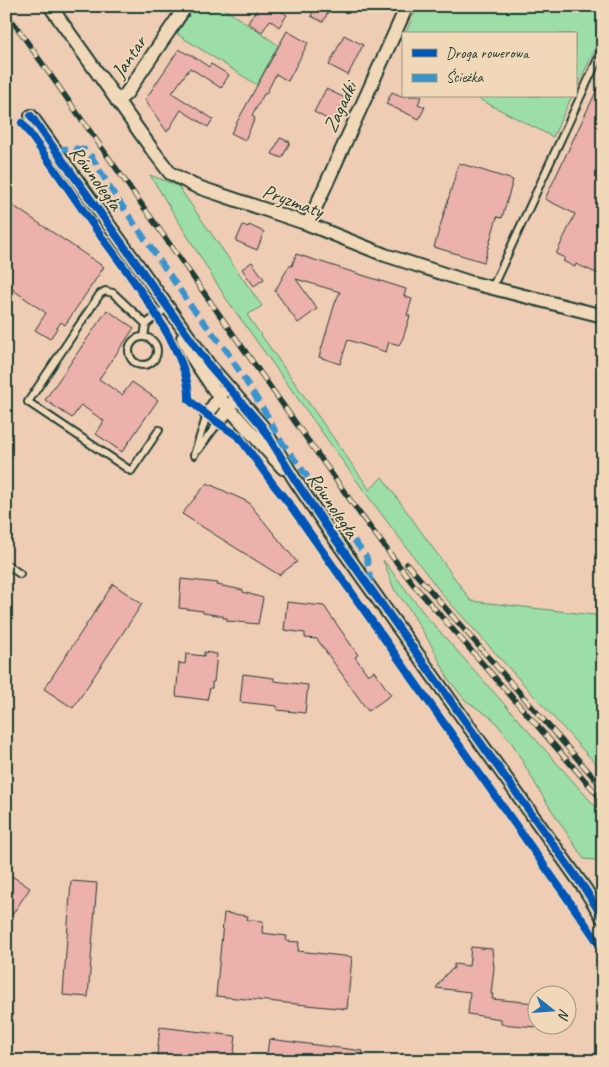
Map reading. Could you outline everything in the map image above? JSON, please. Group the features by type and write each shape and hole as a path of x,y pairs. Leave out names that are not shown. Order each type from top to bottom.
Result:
{"street":[{"name":"Pryzmaty","path":"50,6 166,169 176,177 204,189 308,224 385,255 492,288 603,316"},
{"name":"Jantar","path":"117,101 126,94 186,6"},
{"name":"Zagadki","path":"308,224 407,6"},
{"name":"Równoległa","path":"31,116 168,306 209,365 223,392 262,426 295,480 532,817 585,889 603,918"},
{"path":"212,419 223,392"},
{"path":"212,419 233,402"}],"lane":[{"path":"492,288 603,48"},
{"path":"146,324 113,293 105,291 100,294 28,402 130,471 158,430"},
{"path":"144,336 146,324 168,306"},
{"path":"144,336 155,344 157,354 149,364 140,365 129,356 129,347 134,339 144,336"},
{"path":"212,419 194,455 212,419"},
{"path":"6,564 20,574"}],"green space":[{"path":"195,6 220,6 278,45 257,85 177,34"},
{"path":"418,6 603,6 603,33 576,89 576,32 406,32"},
{"path":"477,98 571,98 553,137"},
{"path":"150,175 178,186 262,306 247,315 370,490 382,477 471,601 603,616 603,772 442,594 367,495 225,297"},
{"path":"383,560 426,616 603,815 603,867 595,860 584,859 543,797 512,743 493,719 465,700 449,680 433,648 408,607 394,589"}],"building":[{"path":"265,6 274,6 287,15 279,27 270,20 262,32 248,23 258,7 263,10"},
{"path":"316,6 331,6 323,22 311,16"},
{"path":"287,31 308,43 288,81 276,74 252,116 255,118 245,140 231,133"},
{"path":"344,35 363,45 348,75 329,65"},
{"path":"179,49 209,67 211,64 229,75 221,88 190,68 172,93 213,119 208,127 181,110 167,132 145,100"},
{"path":"603,77 603,276 576,264 575,267 563,261 565,258 556,254 575,214 545,199"},
{"path":"326,89 345,98 333,122 314,112"},
{"path":"392,92 402,96 402,98 421,98 418,104 425,107 419,119 386,104"},
{"path":"280,138 290,142 282,158 272,154"},
{"path":"459,163 513,180 502,218 497,217 484,262 434,247"},
{"path":"6,201 104,267 65,325 61,322 50,339 35,330 46,313 6,285"},
{"path":"243,225 248,227 249,225 264,232 257,250 236,241"},
{"path":"296,254 406,289 404,296 412,299 407,315 410,316 399,345 389,342 386,352 348,340 340,364 319,357 340,292 296,279 317,309 298,323 275,291 289,266 292,266"},
{"path":"252,262 264,279 254,286 242,269"},
{"path":"107,310 134,328 99,379 122,395 132,382 158,400 122,452 96,434 104,421 81,405 72,418 45,400"},
{"path":"207,483 248,502 297,562 279,575 182,514"},
{"path":"181,579 218,583 217,585 243,590 243,592 263,598 258,624 227,621 227,618 223,618 223,616 179,608"},
{"path":"113,584 142,604 73,708 44,689"},
{"path":"287,602 324,606 358,655 355,657 368,675 374,671 391,695 368,711 317,639 305,638 305,633 284,630"},
{"path":"204,652 217,654 214,682 212,682 212,688 210,688 207,700 176,696 179,663 185,664 186,654 204,656"},
{"path":"243,674 274,678 274,681 308,685 305,713 277,710 277,706 240,702"},
{"path":"6,872 30,888 6,924"},
{"path":"71,881 97,883 88,997 63,995"},
{"path":"224,913 248,916 247,920 263,921 262,933 287,936 286,941 299,942 298,951 352,957 347,1009 216,996"},
{"path":"471,947 492,949 494,968 492,999 526,1002 526,1026 501,1024 501,1019 468,1014 470,992 436,988 446,974 454,968 454,964 469,966"},
{"path":"160,1027 236,1036 233,1061 206,1061 157,1055"},
{"path":"269,1039 363,1051 361,1061 266,1061"}],"railway":[{"path":"6,12 360,514 413,584 603,801"},
{"path":"407,564 603,788"}],"marked path":[{"path":"56,150 73,148 85,150 92,157 112,191 191,306 226,350 267,415 279,438 367,558 371,585"}],"cycle path":[{"path":"31,116 209,365 262,426 328,529 585,889 603,918"},
{"path":"22,123 140,290 169,336 180,359 187,381 189,400 239,437 290,505 584,922 603,953"}]}
